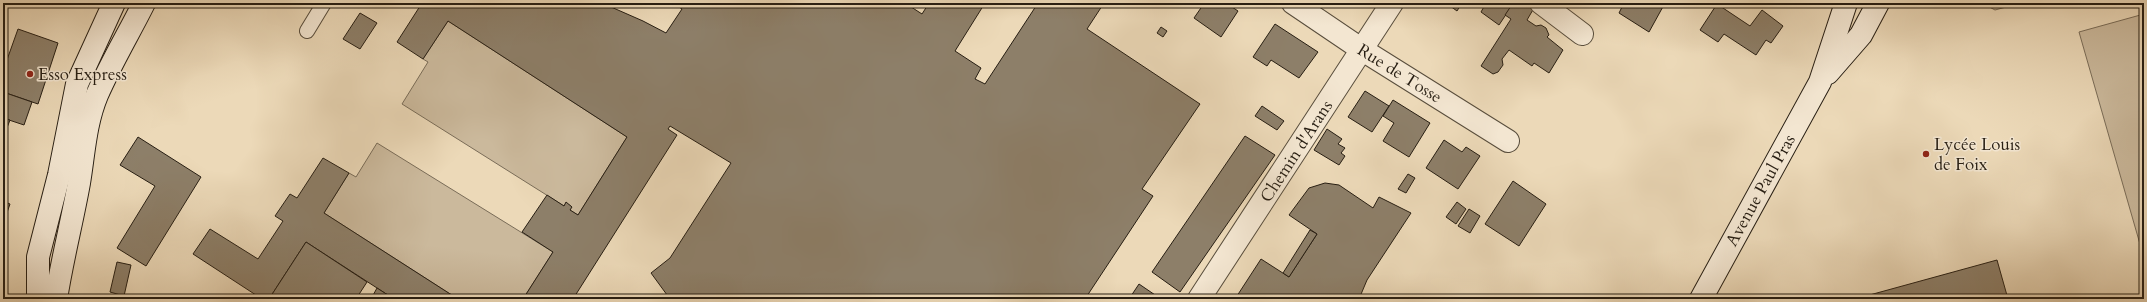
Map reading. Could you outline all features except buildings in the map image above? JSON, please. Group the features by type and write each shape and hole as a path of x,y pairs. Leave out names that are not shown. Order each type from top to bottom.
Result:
{"street":[{"path":"38,299 38,257 59,175 76,84 114,3"},
{"path":"56,299 61,265 68,240 79,180 85,133 97,95 144,3"},
{"name":"Rue de Tosse","path":"1293,3 1361,49 1508,141"},
{"name":"Chemin d'Arans","path":"1199,299 1392,3"},
{"path":"1541,3 1582,34"},
{"name":"Avenue Paul Pras","path":"1701,299 1820,82 1846,3"},
{"name":"Avenue Paul Pras","path":"1820,82 1861,36 1878,3"}],"lane":[{"path":"307,31 324,3"}],"shaded area":[{"path":"1982,3 2021,3 1995,10"},
{"path":"2144,14 2144,258 2079,32"},
{"path":"448,21 627,137 578,215 570,210 571,206 566,203 564,206 402,104 428,62 423,59"},
{"path":"377,143 553,252 523,299 458,299 324,213 349,173 356,177"}],"place":[{"name":"Esso Express","path":"30,74"},
{"name":"Lycée Louis de Foix","path":"1926,154"}]}
